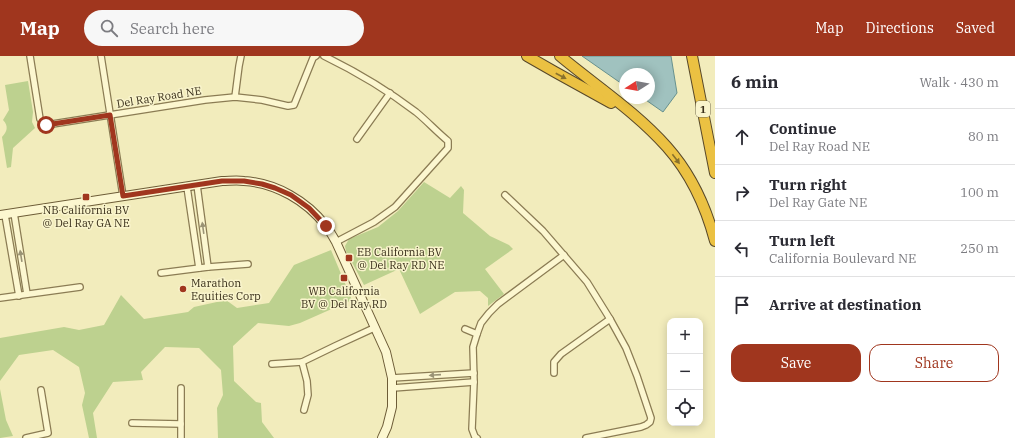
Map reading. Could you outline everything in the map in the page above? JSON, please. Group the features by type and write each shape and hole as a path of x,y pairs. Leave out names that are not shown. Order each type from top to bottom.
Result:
{"highway":[{"path":"528,56 621,109 650,130"},
{"path":"560,56 624,106 667,147 685,170 700,197 711,223 715,241"},
{"name":"1","path":"692,56 715,173"}],"street":[{"name":"Del Ray Road NE","path":"30,56 40,119 46,125 205,100 235,97 262,100 288,106 294,104 313,58 316,56"},
{"path":"101,56 123,196"},
{"path":"235,97 241,56"},
{"path":"324,56 390,93 417,113 448,141 448,148 395,207 374,222 336,242"},
{"path":"357,139 390,93"},
{"path":"6,214 222,181 244,181 262,184 291,195 309,208 326,226 336,242 386,352 393,388 392,408 387,427 382,438"},
{"path":"197,185 208,267"},
{"path":"187,187 199,268"},
{"path":"506,195 543,231 587,282 626,348 651,418 650,422 641,427 586,438"},
{"path":"6,214 27,294"},
{"path":"6,214 19,296"},
{"path":"475,438 472,429 474,382 473,347 476,334 489,313 498,304 564,255"},
{"path":"161,273 248,264"},
{"path":"0,298 80,287"},
{"path":"554,373 554,362 561,354 610,319"},
{"path":"272,364 302,362 374,328"},
{"path":"465,329 476,334"},
{"path":"302,362 308,381 308,395 304,410"},
{"path":"392,378 474,373"},
{"path":"393,388 474,382"},
{"path":"181,388 181,438"},
{"path":"26,438 48,433 41,390"},
{"path":"132,423 181,424"}],"green space":[{"path":"28,81 33,112 32,122 35,128 13,148 11,167 7,168 2,137 7,129 3,120 9,110 5,85"},
{"path":"424,182 450,198 461,186 464,190 463,213 490,236 509,245 513,249 485,269 504,294 488,306 488,298 480,291 455,292 420,314 399,269 364,285 346,251 345,246 349,239 378,227 398,211"},
{"path":"331,250 352,300 300,323 289,326 258,323 233,346 234,381 256,402 261,403 262,422 274,438 218,438 217,408 223,395 221,370 199,348 165,347 141,372 143,380 113,382 93,413 97,438 89,438 82,405 85,393 79,367 53,350 19,355 0,381 0,338 64,327 79,330 104,325 121,295 144,319 188,312 194,307 226,300 237,308 269,303 294,265"},
{"path":"0,389 6,420 13,436 0,438"}],"water":[{"path":"582,56 671,56 677,93 663,112 652,104 655,104 655,68 619,68 619,82"}],"place":[{"name":"NB California BV @ Del Ray GA NE","path":"86,197"},
{"name":"EB California BV @ Del Ray RD NE","path":"349,258"},
{"name":"WB California BV @ Del Ray RD","path":"344,278"},
{"name":"Marathon Equities Corp","path":"183,289"}],"route":[{"path":"46,125 110,115 123,196 222,181 244,181 262,184 291,195 309,208 326,226"}]}
